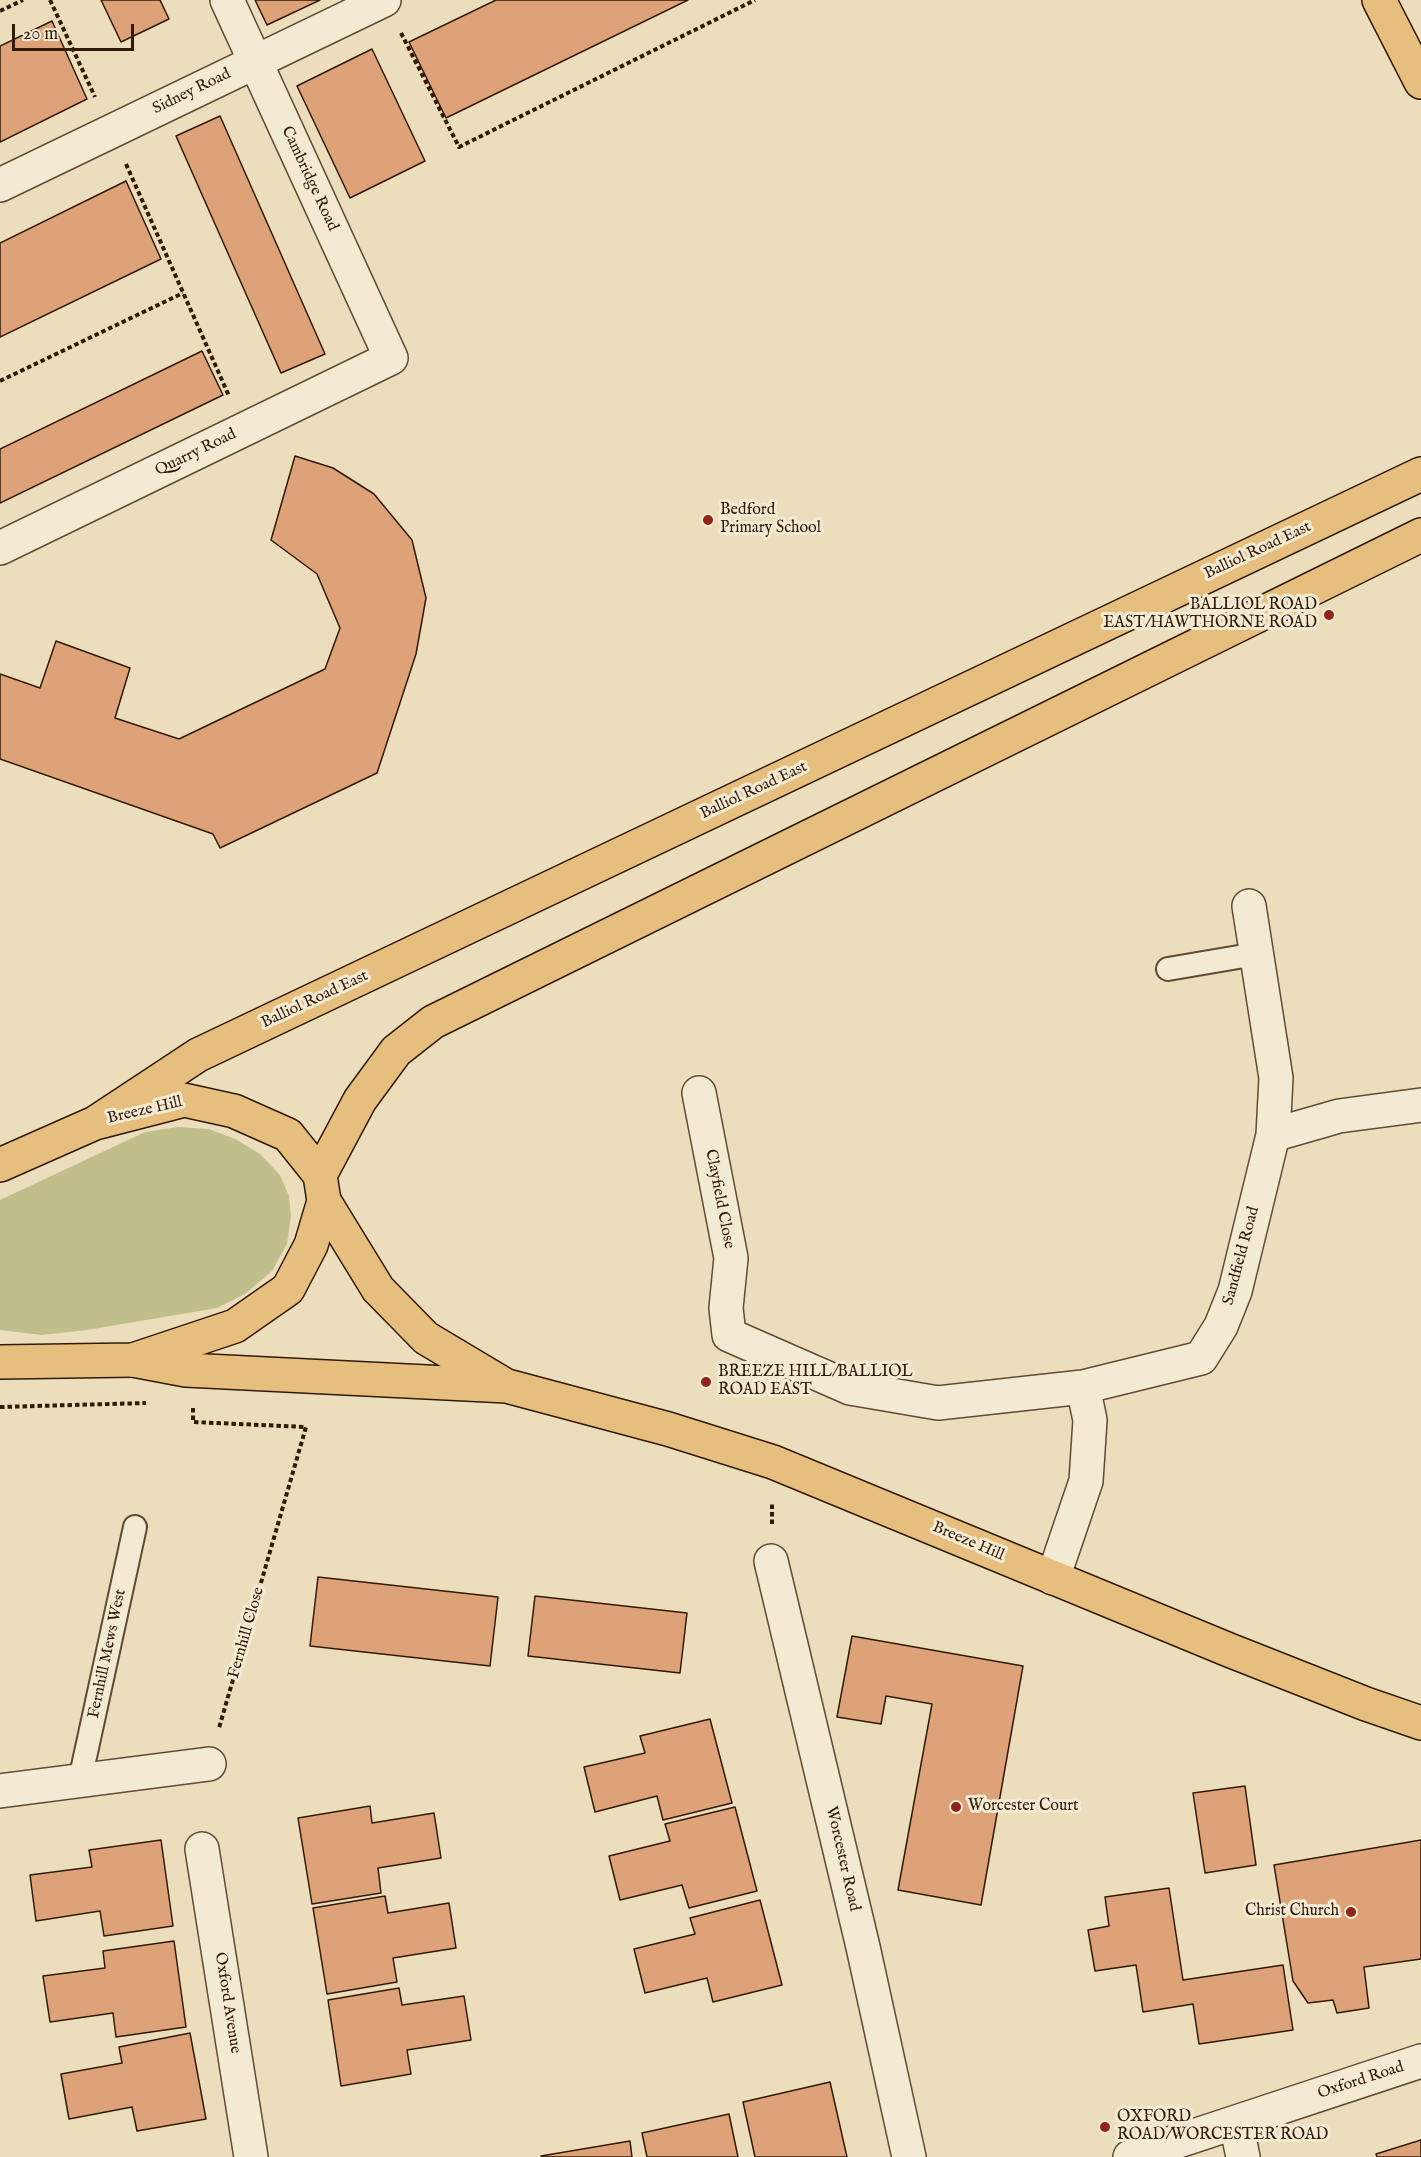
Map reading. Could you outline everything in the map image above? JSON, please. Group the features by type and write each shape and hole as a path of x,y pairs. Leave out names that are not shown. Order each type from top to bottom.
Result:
{"main road":[{"path":"1379,0 1421,82"},
{"name":"Balliol Road East","path":"95,1123 198,1055 1421,474"},
{"path":"322,1188 360,1100 396,1051 433,1022 1421,535"},
{"name":"Breeze Hill","path":"0,1165 95,1123 184,1100 234,1111 288,1135 322,1188 378,1289 386,1298 426,1338 507,1386"},
{"name":"Breeze Hill","path":"133,1360 235,1326 288,1289 311,1245 322,1188"},
{"name":"Breeze Hill","path":"0,1362 133,1360 186,1370 507,1386 668,1429 773,1462 1053,1578 1355,1700 1421,1724"}],"street":[{"name":"Cambridge Road","path":"227,0 391,358"},
{"name":"Sidney Road","path":"0,185 384,0"},
{"name":"Quarry Road","path":"0,548 391,358"},
{"name":"Sandfield Road","path":"938,1403 1083,1387 1201,1359 1221,1326 1235,1291 1274,1136 1276,1078 1249,906"},
{"name":"Clayfield Close","path":"699,1093 731,1258 726,1308 729,1335 850,1388 938,1403"},
{"path":"1274,1136 1339,1116 1421,1105"},
{"path":"1053,1578 1086,1481 1090,1420 1083,1387"},
{"name":"Worcester Road","path":"771,1561 863,1947 909,2157"},
{"path":"0,1791 209,1764"},
{"name":"Oxford Avenue","path":"202,1849 251,2157"},
{"name":"Oxford Road","path":"1130,2157 1421,2061"},
{"path":"1236,2122 1243,2157"}],"lane":[{"path":"1168,969 1256,954"},
{"name":"Fernhill Mews West","path":"80,1780 135,1527"}],"path":[{"path":"0,11 23,0"},
{"path":"50,0 244,429"},
{"path":"401,32 459,147 755,0"},
{"path":"0,381 183,292"},
{"name":"Fernhill Close","path":"192,1402 193,1422 306,1427 209,1764"},
{"path":"0,1407 147,1403"},
{"path":"771,1561 773,1462"}],"shaded area":[{"path":"178,1127 209,1129 235,1139 260,1154 280,1175 289,1196 291,1215 287,1244 272,1271 245,1294 217,1308 87,1330 42,1335 0,1330 0,1200 145,1132"}],"building":[{"path":"101,0 160,0 169,19 121,42"},
{"path":"255,0 320,0 267,25"},
{"path":"496,0 688,0 446,118 409,42"},
{"path":"52,21 87,99 0,142 0,46"},
{"path":"372,49 425,161 350,198 297,86"},
{"path":"220,116 325,354 281,373 176,136"},
{"path":"126,181 161,259 0,337 0,243"},
{"path":"202,351 223,395 0,503 0,449"},
{"path":"295,456 333,468 374,494 412,540 426,598 416,654 377,773 220,848 213,834 0,759 0,674 40,688 56,641 130,668 115,718 179,739 325,669 340,628 317,574 271,540"},
{"path":"318,1577 498,1597 490,1666 310,1646"},
{"path":"535,1596 687,1613 680,1673 528,1656"},
{"name":"Worcester Court","path":"852,1636 1023,1666 981,1905 898,1890 932,1704 886,1696 881,1724 837,1717"},
{"path":"710,1719 732,1803 663,1820 657,1796 595,1812 584,1767 645,1753 640,1736"},
{"path":"1245,1786 1256,1865 1205,1873 1193,1793"},
{"path":"370,1806 372,1823 434,1813 441,1858 378,1868 381,1893 312,1904 298,1818"},
{"path":"735,1807 757,1891 689,1908 682,1885 620,1900 609,1856 670,1841 665,1824"},
{"path":"161,1840 173,1926 104,1936 100,1911 36,1921 30,1875 92,1867 89,1850"},
{"name":"Christ Church","path":"1421,1840 1421,1959 1364,1967 1369,2008 1337,2013 1333,2000 1308,2003 1293,1981 1274,1865"},
{"path":"1169,1888 1183,1980 1283,1965 1293,2030 1199,2044 1193,2004 1143,2012 1136,1965 1095,1971 1088,1930 1109,1926 1105,1897"},
{"path":"385,1896 388,1913 449,1903 456,1948 393,1958 397,1982 327,1994 313,1908"},
{"path":"760,1900 782,1985 713,2002 707,1978 645,1993 634,1949 695,1934 690,1918"},
{"path":"174,1941 186,2027 116,2037 113,2013 50,2022 43,1976 105,1968 103,1951"},
{"path":"399,1988 402,2005 464,1996 471,2040 407,2050 411,2074 341,2086 328,2000"},
{"path":"190,2033 206,2119 137,2131 132,2107 69,2119 61,2074 122,2063 119,2047"},
{"path":"830,2082 847,2157 755,2157 743,2102"},
{"path":"729,2114 738,2157 647,2157 642,2133"},
{"path":"1421,2140 1421,2157 1377,2157 1376,2154"},
{"path":"630,2141 632,2157 541,2156"}],"place":[{"name":"Bedford Primary School","path":"708,520"},
{"name":"BALLIOL ROAD EAST/HAWTHORNE ROAD","path":"1329,615"},
{"name":"BREEZE HILL/BALLIOL ROAD EAST","path":"706,1382"},
{"name":"Worcester Court","path":"956,1807"},
{"name":"Christ Church","path":"1351,1912"},
{"name":"OXFORD ROAD/WORCESTER ROAD","path":"1105,2127"}]}
